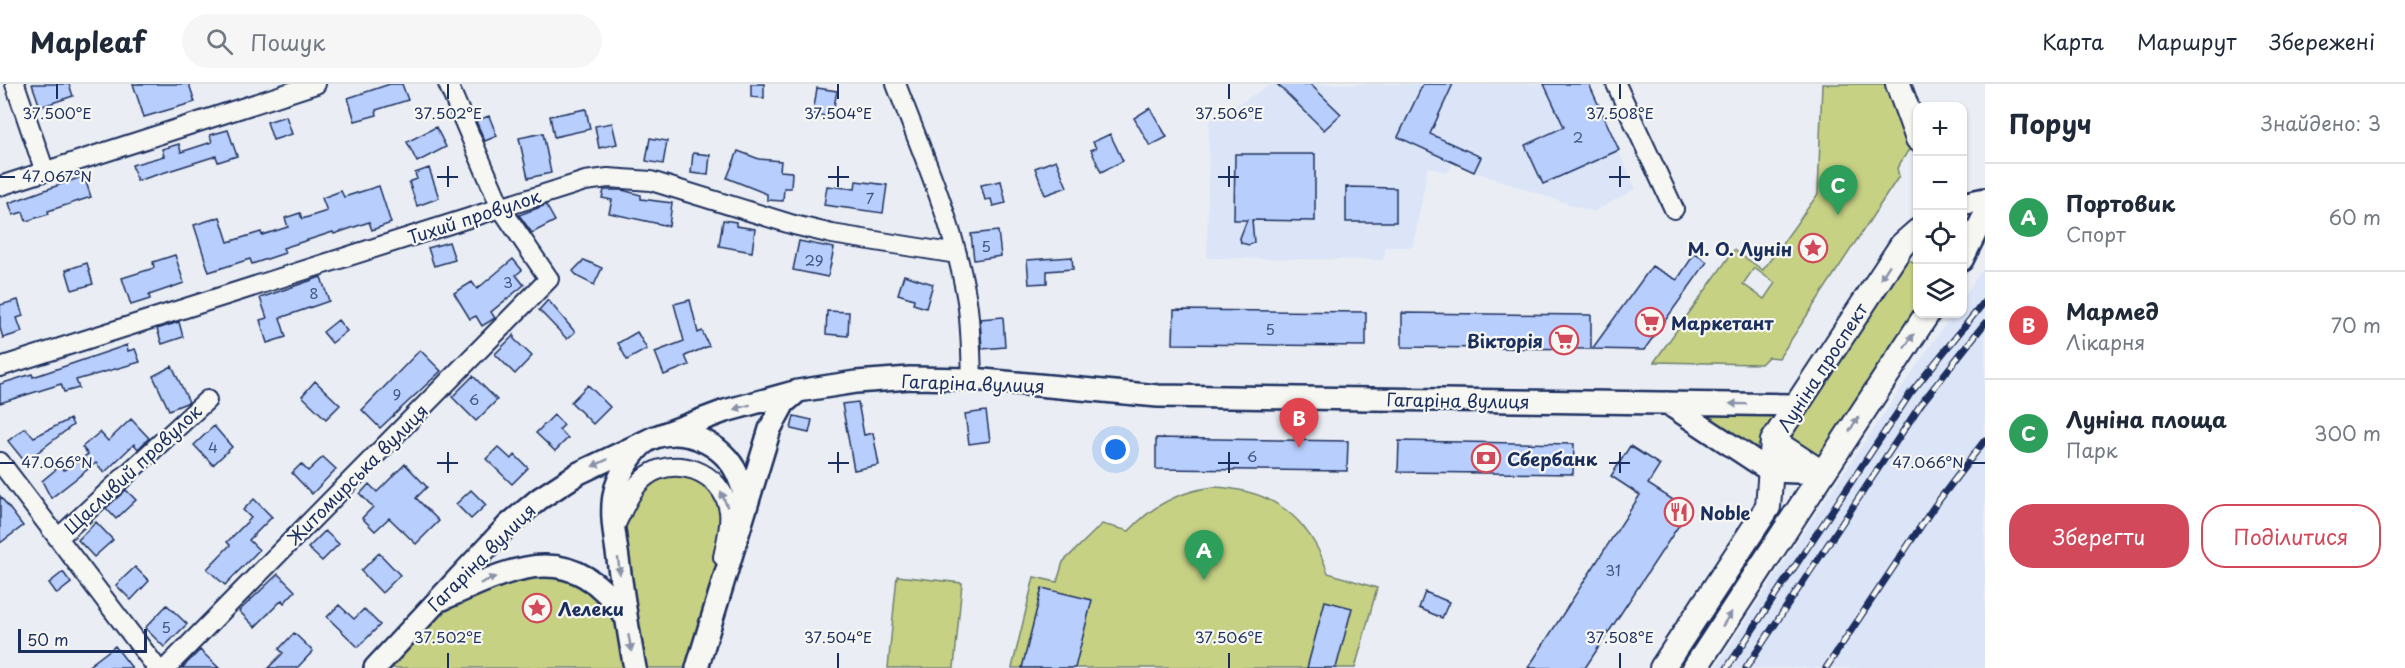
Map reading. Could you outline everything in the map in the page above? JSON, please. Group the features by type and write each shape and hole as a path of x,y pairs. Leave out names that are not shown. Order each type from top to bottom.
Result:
{"main road":[{"path":"1898,84 1913,127"},
{"name":"Луніна проспект","path":"1662,668 1768,507 1773,441 1796,405 1912,244"},
{"path":"1695,668 1925,318"},
{"path":"1773,441 1822,473"}],"street":[{"path":"15,84 45,172"},
{"path":"0,186 316,84"},
{"path":"448,84 501,208"},
{"path":"896,84 942,205 957,254 967,302 972,379"},
{"path":"1616,84 1674,209"},
{"name":"Тихий провулок","path":"0,367 585,181 629,178 651,181 794,225 832,234 957,254"},
{"path":"1967,203 1985,199"},
{"name":"Житомирська вулиця","path":"166,668 549,279 501,208"},
{"path":"1967,250 1985,214"},
{"name":"Гагаріна вулиця","path":"375,668 508,525 539,499 579,473 653,438 725,411 798,391 855,382 910,378 972,379 1158,396 1796,405"},
{"path":"697,668 770,429 784,403 798,391"},
{"name":"Щасливий провулок","path":"58,538 207,400"},
{"path":"1666,403 1770,471 1822,473"},
{"path":"635,668 626,618 613,507 616,487 637,451 653,438 671,435 689,436 706,441 721,451 733,465 741,481 744,499 743,517"},
{"path":"0,462 157,668"},
{"path":"614,528 635,488 654,472 678,466 690,468 712,479 726,499 729,523 712,618"},
{"path":"434,603 500,574 523,567 547,566 571,571 593,581 612,597 626,618"}],"shaded area":[{"path":"1272,84 1589,84 1636,189 1593,212 1453,163 1448,173 1428,167 1413,247 1386,247 1383,260 1207,258 1209,121"},
{"path":"1985,265 1985,668 1715,668 1822,504 1949,318 1967,318 1967,292"}],"green space":[{"path":"1822,84 1891,84 1912,145 1897,168 1899,176 1779,358 1768,357 1761,364 1654,362 1734,250 1763,270 1818,194","holes":["1813,235 1825,244 1814,260 1802,251","1754,268 1775,283 1764,299 1743,284"]},
{"path":"1905,257 1913,262 1913,318 1820,460 1786,438"},
{"path":"1699,413 1779,414 1755,450"},
{"path":"678,473 711,489 718,500 721,514 717,557 690,668 642,668 621,529 641,492 657,478"},
{"path":"1213,487 1253,493 1270,500 1299,522 1320,553 1328,573 1377,588 1355,668 1012,668 1034,577 1057,582 1063,562 1102,524 1129,531 1147,514 1167,501 1188,492"},
{"path":"1776,512 1782,516 1683,668 1675,668"},
{"path":"546,573 589,588 619,622 628,668 386,668 437,610 502,583"},
{"path":"897,576 962,583 954,668 888,668"}],"building":[{"path":"32,84 69,84 73,96 40,107"},
{"path":"133,84 189,84 195,102 144,117"},
{"path":"390,84 402,84 408,100 376,110 377,115 355,121 348,98"},
{"path":"751,84 764,84 764,98 751,97"},
{"path":"1277,84 1310,84 1341,114 1324,130"},
{"path":"1423,84 1453,84 1430,134 1481,157 1474,172 1398,137"},
{"path":"1544,84 1589,84 1619,150 1543,184 1525,145 1564,127"},
{"path":"817,88 837,91 832,117 813,114"},
{"path":"1150,108 1167,137 1150,146 1134,118"},
{"path":"586,109 590,129 554,137 550,116"},
{"path":"286,116 292,134 273,140 267,122"},
{"path":"489,116 497,136 485,141 476,121"},
{"path":"612,123 617,144 599,148 595,126"},
{"path":"436,127 446,147 417,162 407,142"},
{"path":"228,130 237,156 218,162 216,156 137,181 132,165 164,156 162,149 179,144 181,152 212,142 210,135"},
{"path":"543,133 551,173 528,178 519,138"},
{"path":"1110,134 1123,161 1101,172 1091,150 1096,148 1093,142"},
{"path":"650,138 667,141 663,164 646,161"},
{"path":"738,151 759,159 781,161 780,171 792,172 791,188 784,188 783,201 767,200 767,194 727,178"},
{"path":"693,153 710,155 708,175 691,173"},
{"path":"1235,154 1315,154 1315,221 1252,220 1254,242 1249,245 1241,243 1240,238 1247,220 1234,220"},
{"path":"1056,160 1067,187 1045,195 1035,168"},
{"path":"429,168 439,198 417,206 409,182 417,179 415,173"},
{"path":"84,176 91,197 26,221 23,212 13,215 9,203"},
{"path":"856,181 887,185 883,213 824,205 827,186 855,189"},
{"path":"1001,181 1006,203 993,206 991,199 985,200 981,185"},
{"path":"379,186 391,223 372,230 369,222 283,248 285,253 252,264 250,259 209,272 194,225 220,217 228,242 261,232 262,235 288,227 285,218 300,213 302,219 327,211 322,198 341,191 344,197"},
{"path":"1346,187 1396,188 1396,222 1346,222"},
{"path":"604,190 622,190 641,195 641,199 672,203 669,226 609,213 612,200 602,198"},
{"path":"546,205 555,221 532,233 519,215"},
{"path":"723,220 736,222 736,226 755,229 752,252 719,246"},
{"path":"998,231 1001,256 974,260 971,234"},
{"path":"799,241 834,248 828,277 793,270"},
{"path":"449,242 455,260 434,266 428,248"},
{"path":"1695,253 1707,262 1644,350 1592,349 1652,266 1677,280"},
{"path":"175,255 184,283 149,295 150,299 131,305 122,278 154,268 153,262"},
{"path":"1072,257 1073,269 1047,271 1047,283 1029,284 1027,260"},
{"path":"513,259 522,270 516,275 524,285 491,312 495,318 482,326 476,316 470,319 454,293 472,282 477,289"},
{"path":"584,260 602,268 594,285 578,277 573,271"},
{"path":"87,263 93,284 72,290 66,270"},
{"path":"904,275 933,284 926,308 913,304 914,299 898,294"},
{"path":"321,277 329,301 280,318 286,337 267,343 260,320 267,318 260,298"},
{"path":"18,300 23,316 17,318 22,332 3,338 0,328 0,305"},
{"path":"548,300 575,332 567,339 539,310"},
{"path":"690,300 698,333 702,331 709,346 685,356 689,365 664,375 655,352 684,341 674,304"},
{"path":"1174,310 1366,312 1366,346 1173,344"},
{"path":"827,311 849,312 848,336 826,334"},
{"path":"1402,313 1591,315 1591,349 1402,347"},
{"path":"1003,317 1005,347 982,349 980,319"},
{"path":"338,320 347,331 332,343 323,332"},
{"path":"179,322 183,337 162,344 157,329"},
{"path":"637,332 647,349 627,360 618,343"},
{"path":"514,335 514,339 532,356 515,374 495,354"},
{"path":"127,345 128,351 135,349 140,362 76,380 79,388 64,392 61,384 0,403 0,384 32,374 33,377"},
{"path":"420,350 441,371 380,428 362,410"},
{"path":"172,366 189,402 169,410 153,376"},
{"path":"473,376 497,400 476,421 452,397"},
{"path":"315,381 340,405 326,419 302,396"},
{"path":"588,385 610,407 593,424 571,402"},
{"path":"858,402 864,435 873,433 879,465 854,470 842,404"},
{"path":"986,411 990,441 969,444 965,414"},
{"path":"554,415 564,425 559,430 568,438 555,451 536,433"},
{"path":"794,416 812,420 809,433 791,429"},
{"path":"70,419 73,425 25,462 8,441 25,428 34,437"},
{"path":"131,419 149,438 138,449 134,444 104,473 96,463 51,498 42,481 60,466 64,470 88,454 82,447 100,432 108,441"},
{"path":"214,426 232,447 213,465 194,445"},
{"path":"1156,438 1348,441 1347,471 1156,469"},
{"path":"1399,441 1574,444 1573,474 1398,472"},
{"path":"1630,446 1660,465 1648,484 1689,510 1585,668 1528,668 1640,495 1611,476"},
{"path":"498,447 511,459 515,455 528,468 512,484 486,459"},
{"path":"323,457 336,469 312,494 292,473 301,464 308,471"},
{"path":"405,464 427,487 416,498 439,521 416,544 389,518 375,531 362,518 373,507 360,494 369,484 377,492"},
{"path":"126,490 136,500 116,519 106,508"},
{"path":"471,490 486,505 471,519 456,504"},
{"path":"0,496 23,526 0,543"},
{"path":"254,499 272,517 249,540 259,550 225,585 207,569 230,545 227,542 251,518 243,510"},
{"path":"96,522 113,540 94,557 78,540"},
{"path":"325,531 339,544 322,561 308,548"},
{"path":"379,553 400,575 382,593 361,571"},
{"path":"135,567 149,581 131,600 116,585"},
{"path":"63,572 71,583 57,594 49,583"},
{"path":"278,574 295,591 284,603 282,600 255,627 239,611"},
{"path":"1042,588 1092,600 1075,668 1022,668"},
{"path":"1425,592 1449,602 1442,618 1419,608"},
{"path":"1325,601 1352,608 1336,668 1307,668"},
{"path":"167,605 187,624 164,647 145,628"},
{"path":"339,605 354,619 364,609 380,625 358,647 327,617"},
{"path":"294,633 313,651 297,668 268,668 283,653 279,649"},
{"path":"115,646 132,668 86,668"},
{"path":"200,650 219,668 182,668"}],"railway":[{"path":"1727,668 1910,394 1985,301"},
{"path":"1746,668 1921,404 1985,323"},
{"path":"1826,668 1933,508 1985,440"}],"place":[{"name":"Луніна площа","path":"1838,215"},
{"name":"М. О. Лунін","path":"1813,248"},
{"name":"Маркетант","path":"1650,322"},
{"name":"Вікторія","path":"1564,340"},
{"name":"Мармед","path":"1299,448"},
{"name":"Сбербанк","path":"1486,458"},
{"name":"Noble","path":"1679,512"},
{"name":"Портовик","path":"1204,580"},
{"name":"Лелеки","path":"537,608"}]}
